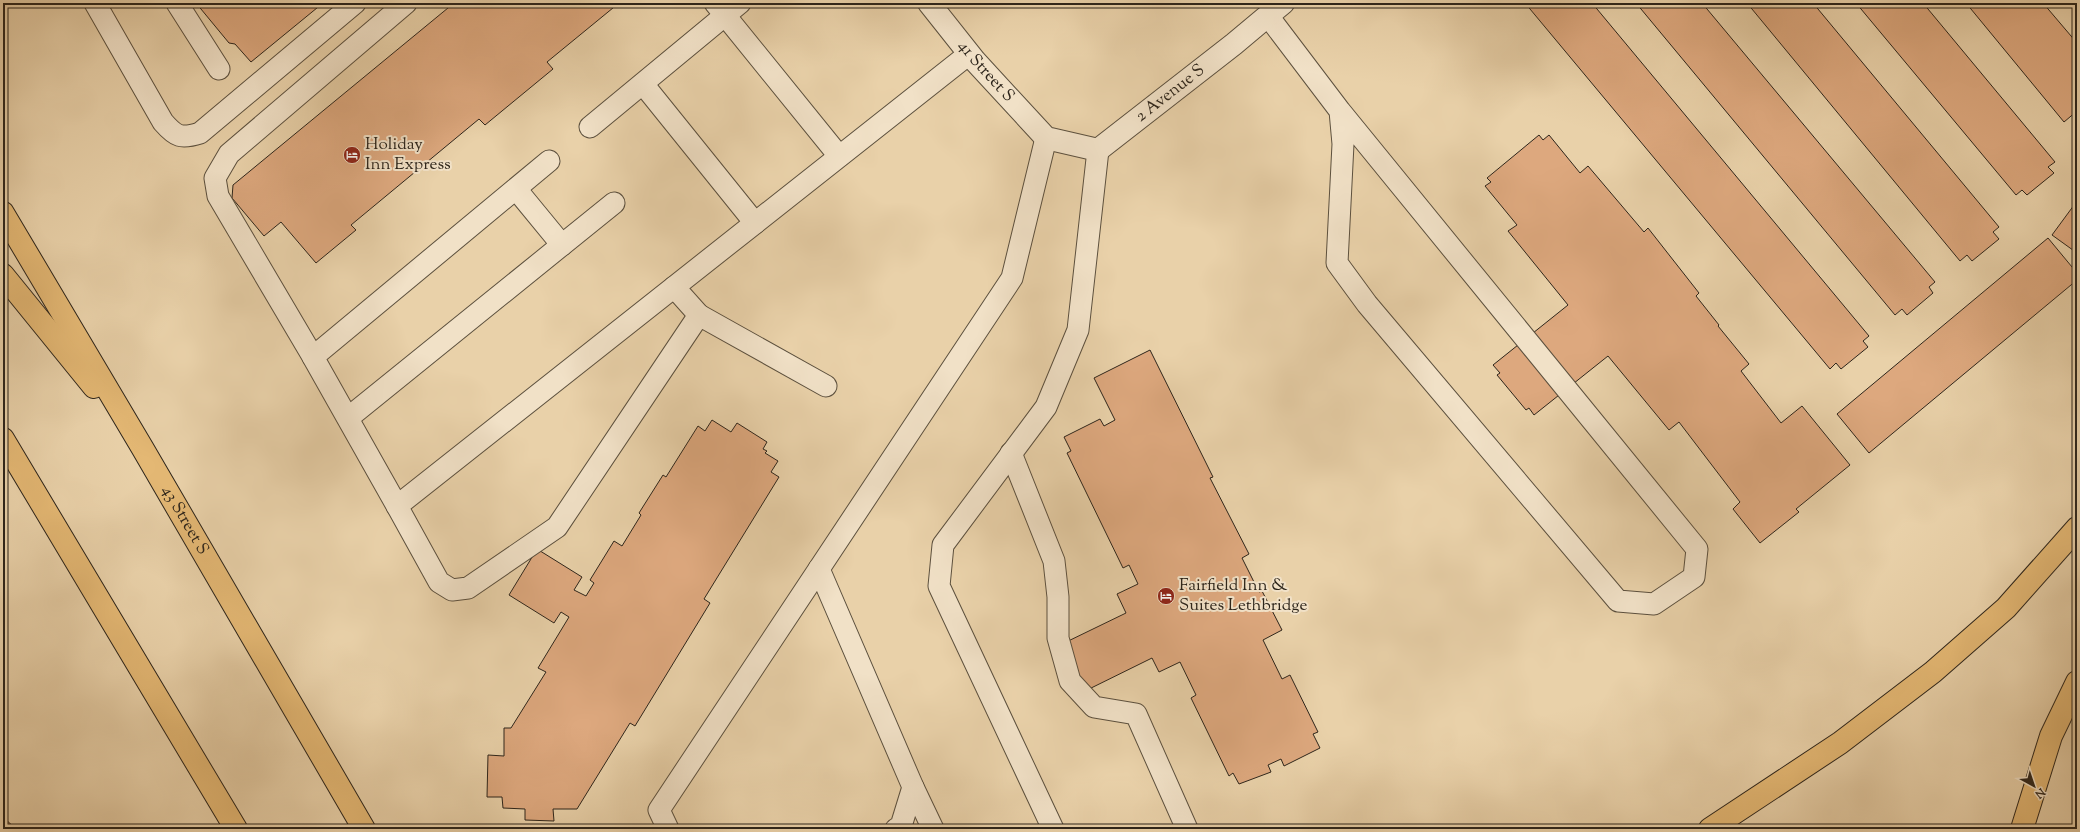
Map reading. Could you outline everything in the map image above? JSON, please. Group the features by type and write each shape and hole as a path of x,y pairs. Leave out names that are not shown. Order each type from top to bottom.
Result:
{"highway":[{"name":"43 Street S","path":"3,213 143,449 364,829"},
{"path":"3,274 143,449"},
{"path":"3,439 236,829"},
{"path":"1710,829 1840,743 1933,672 2006,608 2077,528"},
{"path":"2022,829 2051,736 2077,682"}],"street":[{"name":"41 Street S","path":"929,3 969,54 1046,138"},
{"name":"2 Avenue S","path":"1098,150 1276,10"},
{"path":"1046,138 1098,150"}],"lane":[{"path":"95,3 163,122 172,132 185,137 200,133 355,3"},
{"path":"177,3 219,69"},
{"path":"406,3 229,154 215,178 218,196 348,418 439,582 452,590 468,588 557,527 698,315"},
{"path":"590,127 642,84 727,7 839,156"},
{"path":"1276,10 1340,111 1698,549 1694,577 1654,604 1618,601 1366,304 1336,263 1343,144 1340,111"},
{"path":"397,506 969,54"},
{"path":"642,84 755,223"},
{"path":"668,829 659,810 1012,278 1046,138"},
{"path":"1053,829 939,586 943,545 1046,407 1078,330 1098,150"},
{"path":"313,357 549,161"},
{"path":"516,189 562,245"},
{"path":"348,418 614,203"},
{"path":"674,287 698,315 826,386"},
{"path":"1011,453 1054,561 1058,597 1058,638 1070,681 1094,706 1136,714 1187,829"},
{"path":"819,569 913,787 933,829"},
{"path":"896,829 901,826 913,787"}],"building":[{"path":"196,3 323,3 251,62 235,44 229,43"},
{"name":"Holiday Inn Express","path":"454,3 458,7 463,3 619,3 547,62 553,69 485,125 479,119 351,225 356,230 316,263 281,222 264,236 232,198 233,185"},
{"path":"1525,3 1592,3 1869,336 1863,341 1868,347 1841,369 1836,363 1830,369"},
{"path":"1636,3 1702,3 1935,282 1929,287 1933,293 1907,315 1902,309 1895,315"},
{"path":"1747,3 1813,3 1999,227 1993,232 1999,239 1972,261 1967,255 1960,261"},
{"path":"1856,3 1923,3 2055,162 2048,167 2054,173 2027,195 2022,190 2016,195"},
{"path":"1966,3 2043,3 2077,43 2077,111 2064,122"},
{"path":"1539,135 1543,140 1549,135 1580,173 1588,166 1644,232 1648,228 1699,293 1696,296 1719,325 1718,326 1749,364 1741,371 1781,423 1802,406 1850,465 1796,509 1799,512 1760,543 1733,509 1740,502 1679,422 1669,430 1608,356 1534,415 1529,408 1526,410 1497,375 1500,373 1493,365 1568,305 1508,231 1517,225 1485,186 1491,182 1487,178"},
{"path":"2077,201 2077,253 2052,235"},
{"path":"2048,238 2077,273 2077,280 1869,453 1837,414"},
{"path":"1150,350 1213,477 1210,478 1249,554 1242,558 1259,592 1262,591 1282,630 1263,640 1282,679 1290,675 1318,732 1313,734 1320,748 1284,766 1281,759 1268,765 1271,772 1239,784 1233,773 1229,776 1191,698 1196,695 1180,662 1159,672 1152,658 1083,692 1060,645 1126,613 1117,594 1138,584 1129,565 1123,568 1067,453 1071,451 1064,437 1100,419 1104,426 1115,420 1094,378"},
{"path":"712,420 731,432 737,423 767,442 763,449 767,451 765,453 778,461 771,472 779,477 704,599 710,603 635,726 630,723 577,809 553,809 554,821 525,820 525,809 503,808 502,797 487,797 488,755 504,756 504,728 511,728 546,672 538,668 569,617 561,612 554,623 509,595 537,549 582,577 574,590 586,596 594,583 590,580 614,541 622,546 641,515 639,513 663,475 666,477 698,426 705,431"},
{"path":"3,817 16,829 3,829"}],"place":[{"name":"Holiday Inn Express","path":"352,155"},
{"name":"Fairfield Inn & Suites Lethbridge","path":"1166,596"}]}
